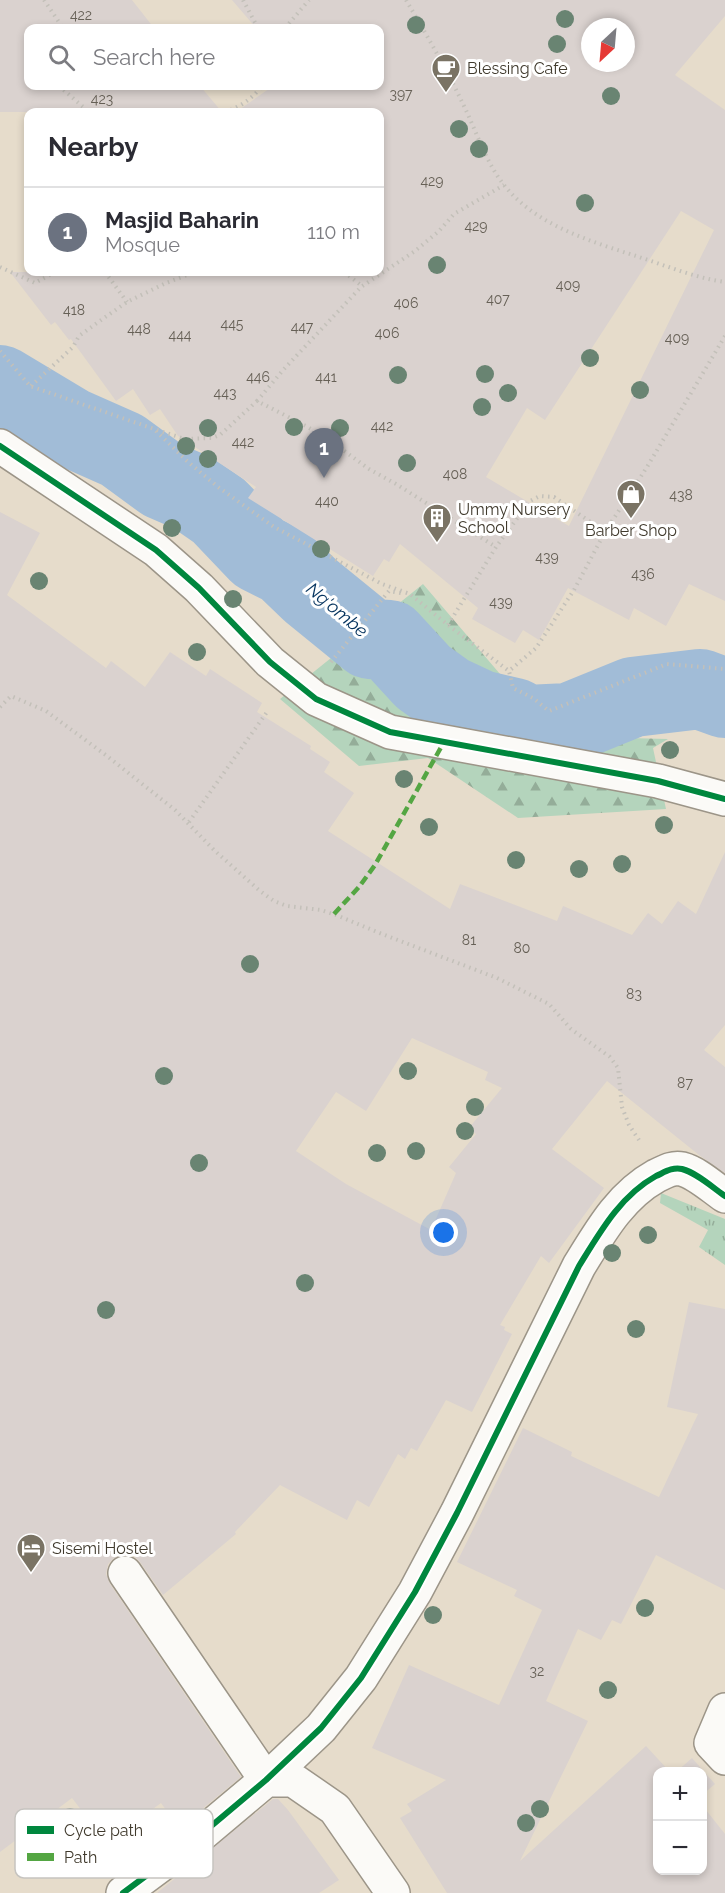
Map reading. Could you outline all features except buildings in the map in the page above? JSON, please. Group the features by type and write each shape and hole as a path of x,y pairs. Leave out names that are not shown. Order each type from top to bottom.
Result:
{"street":[{"path":"0,446 156,550 199,588 270,662 310,681 316,699 390,732 658,781 725,799"},
{"path":"213,1825 266,1780 321,1728 368,1668 415,1592 489,1451 561,1299 601,1230 634,1190 669,1169 684,1170 725,1196"},
{"path":"125,1573 266,1780"},
{"path":"725,1710 711,1743 725,1758"},
{"path":"266,1780 293,1779 335,1809 393,1893"},
{"path":"123,1893 143,1878"}],"path":[{"path":"44,0 60,24"},
{"path":"243,0 256,24"},
{"path":"288,24 309,0"},
{"path":"406,0 434,46 484,152 504,185 528,208 578,237 702,279 725,282"},
{"path":"64,90 84,108"},
{"path":"236,108 259,90"},
{"path":"384,271 415,251 439,231 454,214 504,185"},
{"path":"0,266 35,283 48,276"},
{"path":"108,276 127,303"},
{"path":"30,386 73,347 79,336 127,303 184,276"},
{"path":"349,276 362,286"},
{"path":"0,351 30,386 185,440 212,438 220,435 257,401 321,328 362,286 377,276"},
{"path":"509,671 536,648 574,590 605,531 647,467 725,336"},
{"path":"257,401 323,436 369,469 496,547"},
{"path":"154,429 218,487 274,527 382,584 410,594 509,671 513,688 533,698 549,711 667,664 725,669"},
{"path":"448,625 496,547 530,501 540,496 554,497 605,531"},
{"path":"189,822 273,704 310,681 388,591 410,594"},
{"path":"0,707 11,696 46,711 115,762 189,822 215,851 274,901 287,906 321,910 336,915 497,978 549,1004 571,1029 610,1057 618,1068 622,1107 629,1125 639,1140 669,1169"}],"green space":[{"path":"423,584 506,681 506,735 668,739 653,748 666,809 518,818 428,758 359,766 280,699"},
{"path":"661,1193 725,1219 725,1265 699,1247 708,1230 660,1203"}],"waterway":[{"name":"Ng'ombe","path":"0,385 70,427 122,450 163,480 193,493 219,511 259,553 285,566 311,591 370,639 389,640 423,677 448,695 480,710 514,718 527,725 569,723 633,697 700,689 725,698"}],"marked path":[{"path":"334,914 359,887 375,865 444,742"}],"cycle path":[{"path":"0,446 156,550 199,588 270,662 316,699 390,732 658,781 725,799"},
{"path":"213,1825 266,1780 321,1728 361,1678 415,1592 457,1513 579,1266 621,1204 643,1184 675,1169 682,1169 693,1174 725,1196"},
{"path":"123,1893 143,1878"}],"place":[{"name":"Blessing Cafe","path":"446,94"},
{"name":"Masjid Baharin","path":"324,478"},
{"name":"Barber Shop","path":"631,520"},
{"name":"Ummy Nursery School","path":"437,544"},
{"name":"Sisemi Hostel","path":"31,1574"}]}
